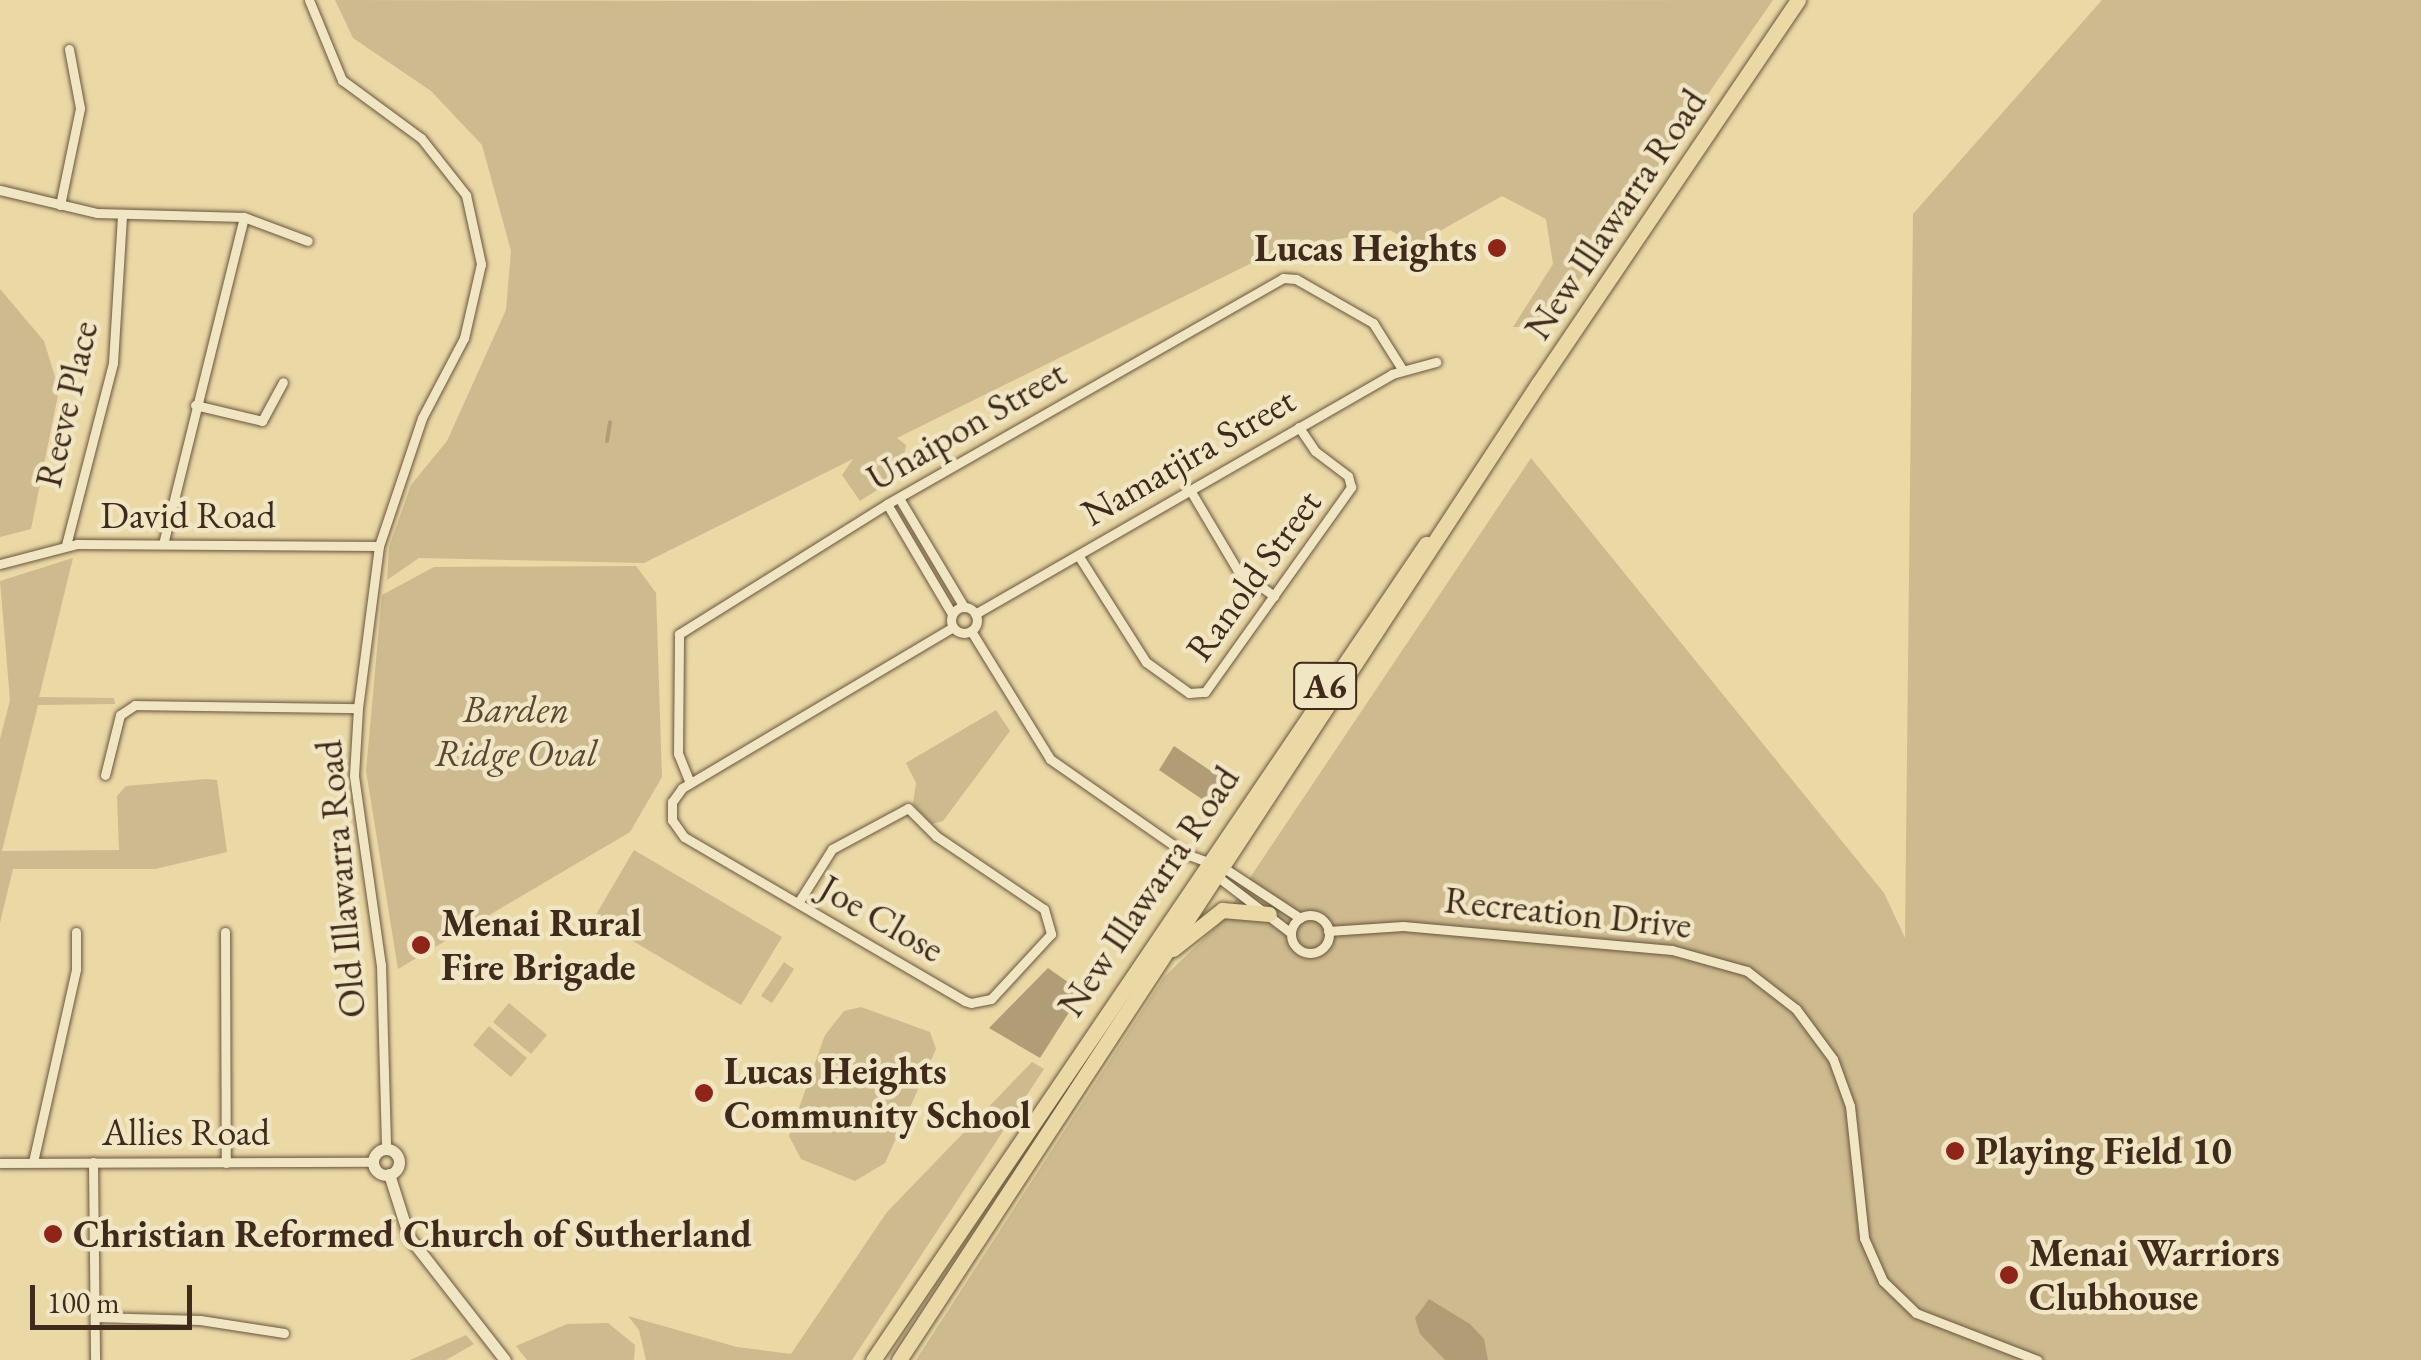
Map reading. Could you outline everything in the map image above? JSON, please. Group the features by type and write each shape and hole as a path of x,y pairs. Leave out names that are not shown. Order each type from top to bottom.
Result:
{"highway":[{"name":"New Illawarra Road","path":"899,1360 1453,515 1798,0"},
{"name":"New Illawarra Road","path":"873,1360 1366,624 1453,515"},
{"path":"1162,957 1222,910 1268,914"}],"street":[{"name":"Old Illawarra Road","path":"309,0 342,80 446,164 466,194 478,232 477,300 422,418 379,546 358,708 354,776 381,965 386,1149"},
{"path":"60,205 80,108 69,49"},
{"path":"0,190 122,216 244,217 308,242"},
{"name":"Reeve Place","path":"66,545 114,363 122,216"},
{"path":"164,544 244,217"},
{"name":"Unaipon Street","path":"690,783 678,754 680,634 887,504 1283,278 1373,323 1402,369"},
{"name":"Namatjira Street","path":"975,614 1402,369 1436,362"},
{"path":"195,405 262,421 283,382"},
{"name":"Ranold Street","path":"1078,555 1135,650 1159,674 1195,694 1210,688 1350,481 1315,452 1299,427"},
{"path":"1190,490 1237,569 1274,596"},
{"path":"898,498 964,607 975,614 970,631"},
{"path":"887,504 952,614 953,627"},
{"name":"David Road","path":"0,564 66,545 379,546"},
{"path":"952,614 964,607"},
{"path":"690,783 953,627 970,631 1050,759 1221,874 1300,918 1315,916 1328,931 1314,952 1298,948 1291,933 1221,874"},
{"path":"105,775 120,714 136,705 358,708"},
{"name":"Joe Close","path":"690,783 670,810 684,837 798,903 978,1004 991,1000 1042,947 1052,920 908,808 832,849 798,903"},
{"path":"1291,933 1300,918"},
{"name":"Recreation Drive","path":"1328,931 1403,926 1672,950 1747,972 1796,1009 1833,1058 1850,1106 1864,1238 1883,1281 1916,1313 2038,1360"},
{"path":"32,1162 76,969 76,932"},
{"path":"225,932 226,1163"},
{"path":"386,1149 398,1160 389,1174 378,1172 373,1162 386,1149"},
{"name":"Allies Road","path":"0,1162 373,1162"},
{"path":"94,1162 95,1360"},
{"path":"389,1174 409,1236 505,1360"},
{"path":"95,1317 200,1320 284,1333"}],"green space":[{"path":"335,0 1773,0 1547,327 1513,327 1553,264 1546,219 1502,196 1415,245 1390,230 1278,250 897,438 906,445 901,475 860,501 842,475 853,459 644,563 419,558 387,580 389,547 411,485 447,441 506,310 511,251 482,145 431,91 353,38"},
{"path":"2102,0 2421,0 2421,1360 916,1360 1164,977 1219,924 1531,458 1884,893 1905,938 1913,214"},
{"path":"0,289 44,341 59,390 31,529 0,537"},
{"path":"73,558 39,697 114,698 115,704 38,705 2,851 119,850 117,796 126,786 206,779 217,780 227,852 155,869 13,869 0,923 0,739 10,700 0,581"},
{"name":"Barden Ridge Oval","path":"636,566 656,593 662,777 630,832 398,969 366,771 382,595 434,567"},
{"path":"996,710 1010,731 943,821 932,824 913,804 916,783 906,763"},
{"path":"634,850 782,937 741,1005 594,918"},
{"path":"784,962 794,969 772,1003 761,996"},
{"path":"509,1003 547,1035 531,1054 493,1022"},
{"path":"861,1007 930,1032 936,1049 885,1163 855,1181 801,1159 789,1136 825,1035 844,1011"},
{"path":"489,1026 527,1058 511,1077 473,1045"},
{"path":"1032,1062 1044,1069 852,1360 646,1360 639,1330 628,1316 737,1347 791,1354 887,1212"},
{"path":"608,1323 635,1345 634,1360 527,1360 516,1346 567,1324"},
{"path":"466,1335 474,1344 446,1360 410,1360"}],"shaded area":[{"path":"1174,746 1227,782 1209,804 1159,770"},
{"path":"1048,968 1082,992 1040,1058 989,1028"},
{"path":"1429,1299 1470,1324 1484,1339 1488,1360 1445,1360 1420,1334 1415,1318"}],"waterway":[{"path":"607,441 610,422"}],"place":[{"name":"Lucas Heights","path":"1497,248"},
{"name":"Menai Rural Fire Brigade","path":"421,945"},
{"name":"Lucas Heights Community School","path":"704,1093"},
{"name":"Playing Field 10","path":"1955,1151"},
{"name":"Christian Reformed Church of Sutherland","path":"53,1234"},
{"name":"Menai Warriors Clubhouse","path":"2009,1275"}]}
